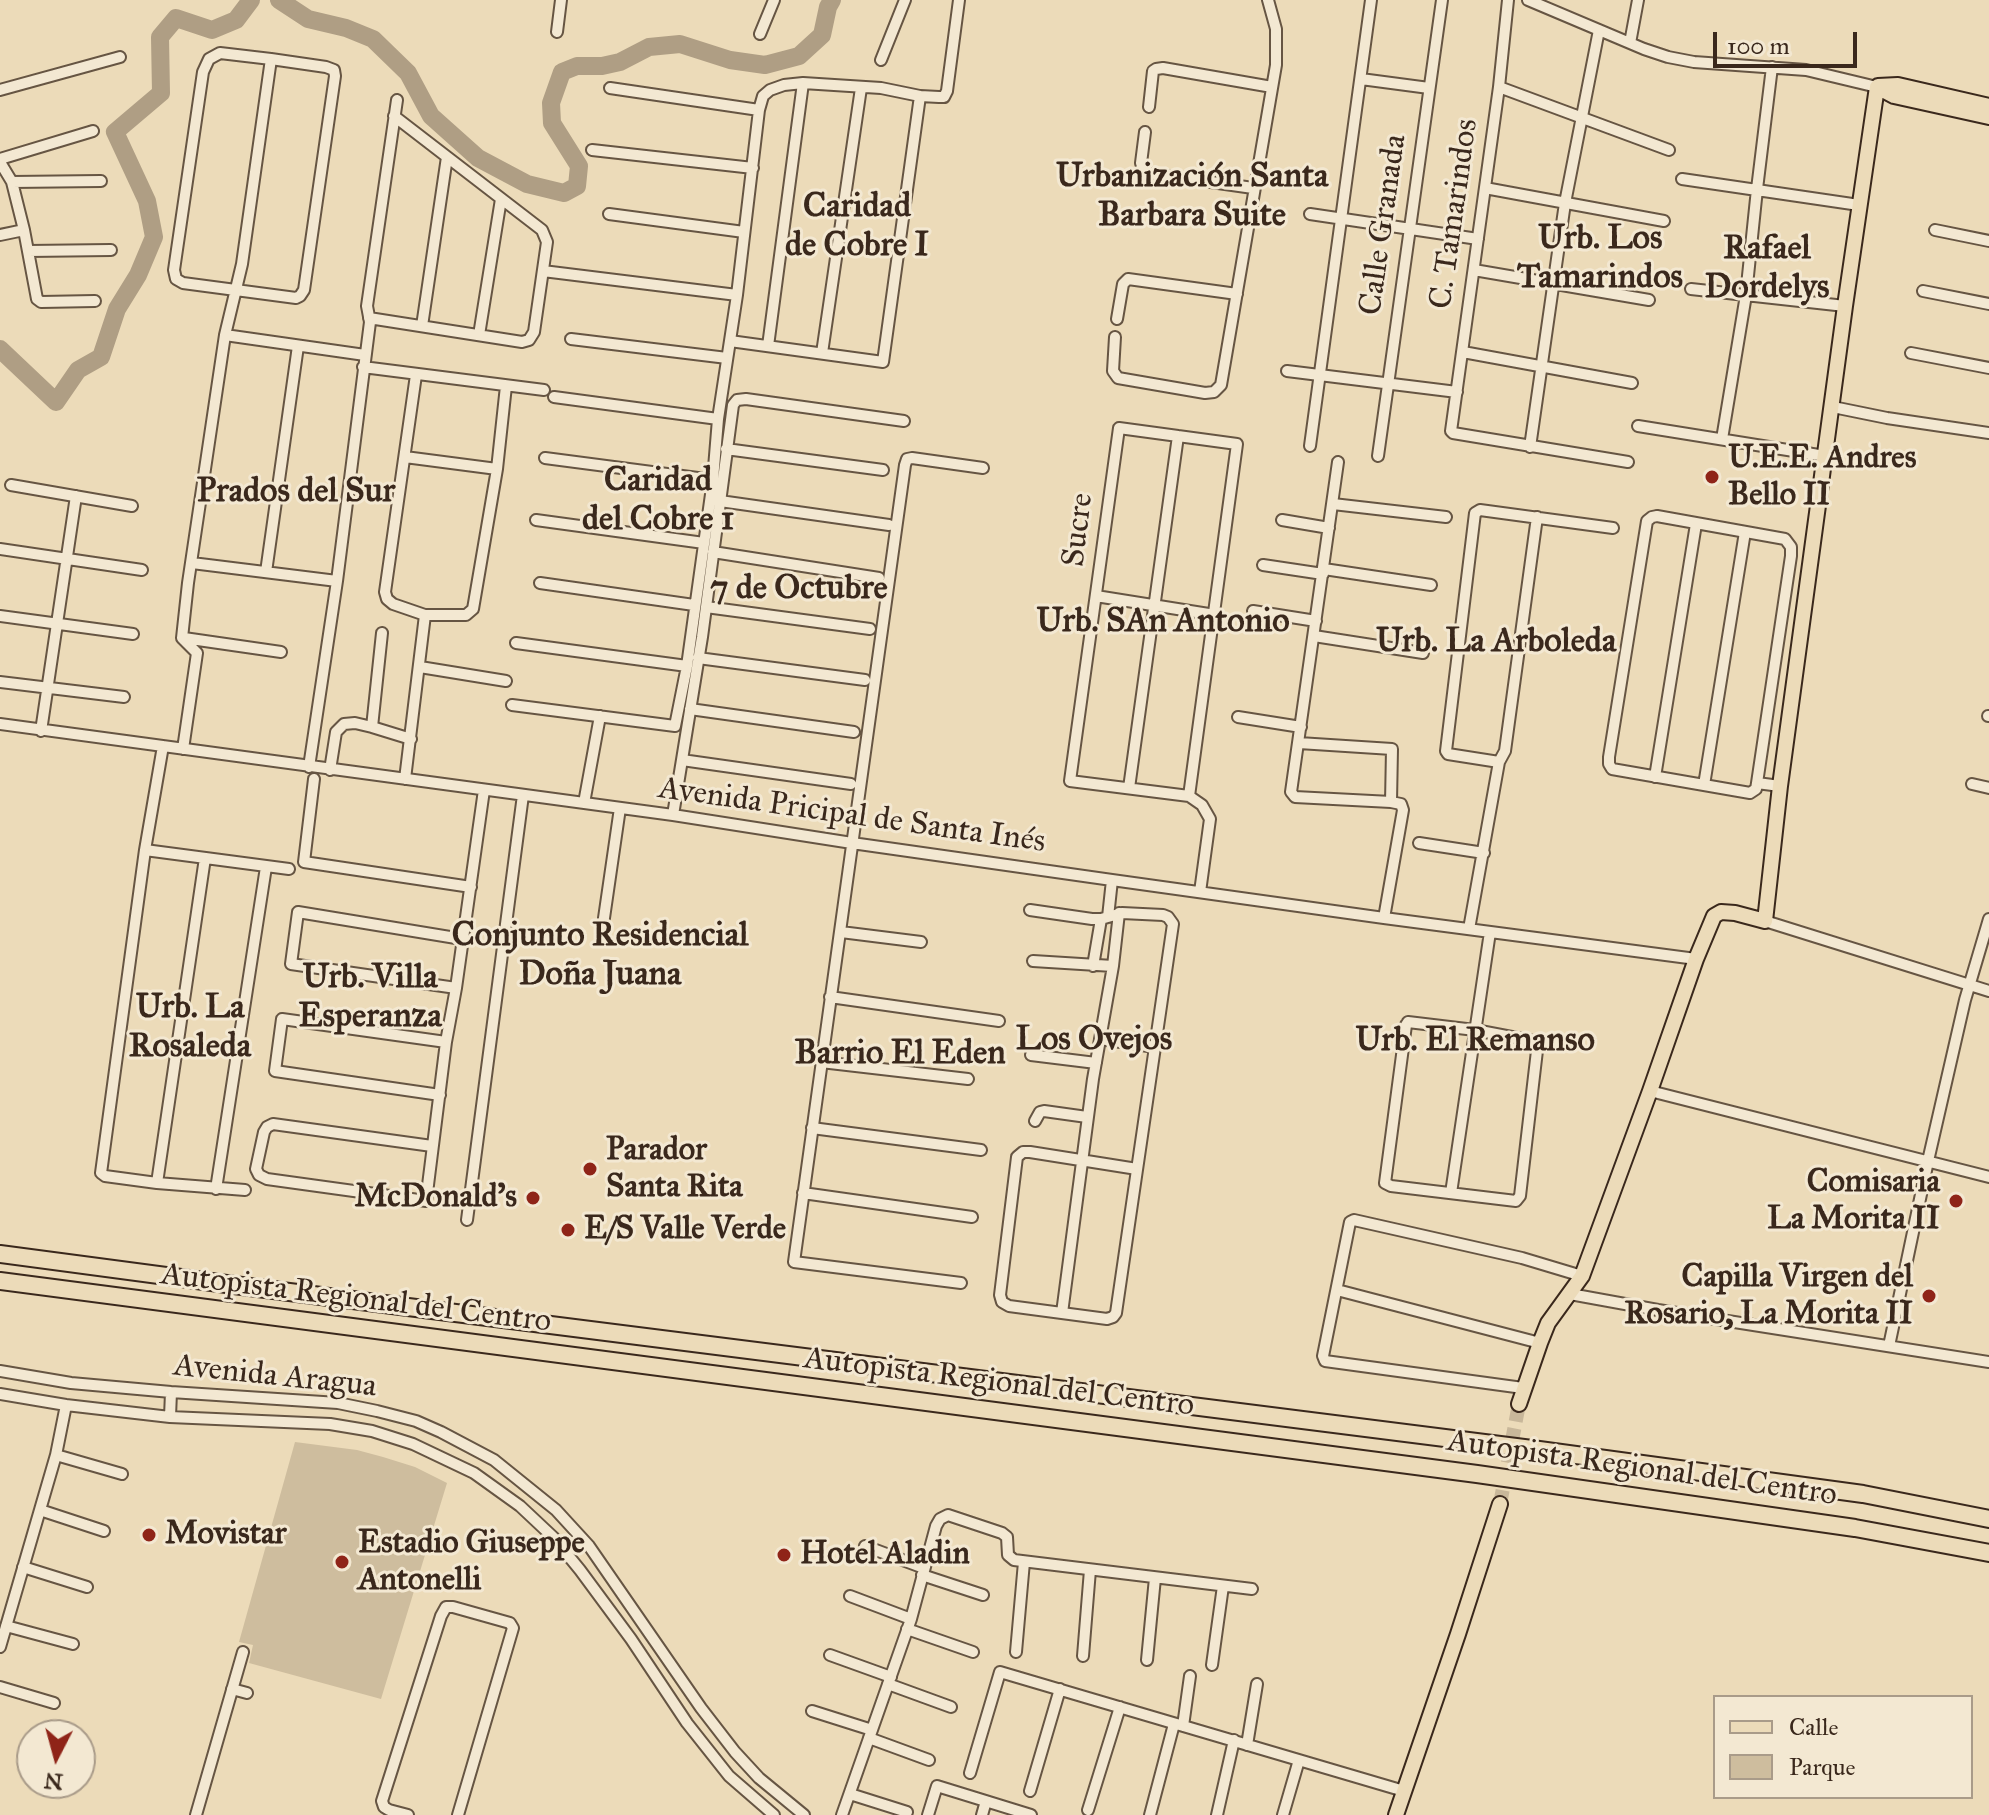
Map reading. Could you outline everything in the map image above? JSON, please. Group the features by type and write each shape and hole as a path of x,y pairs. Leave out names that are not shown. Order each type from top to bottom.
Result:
{"highway":[{"name":"Autopista Regional del Centro","path":"0,1254 1548,1451 1863,1494 1989,1519"},
{"name":"Autopista Regional del Centro","path":"0,1281 1477,1474 1855,1528 1989,1553"}],"main road":[{"path":"1877,87 1898,85 1989,106"},
{"path":"1877,87 1894,96 1989,117"},
{"path":"1519,1404 1548,1323 1582,1276 1714,916 1721,912 1735,913 1765,921 1780,786 1877,87"},
{"path":"1396,1815 1500,1504"}],"street":[{"path":"557,32 561,0"},
{"path":"760,34 774,0"},
{"path":"881,60 905,0"},
{"path":"673,815 698,658 704,543 718,419 763,96 784,85 803,83 881,88 920,96 944,97 959,0"},
{"path":"1115,337 1113,371 1118,378 1205,393 1214,392 1221,385 1276,65 1276,29 1268,0"},
{"path":"1310,446 1371,0"},
{"name":"Calle Granada","path":"1378,456 1442,0"},
{"name":"C. Tamarindos","path":"1508,0 1499,87 1451,431 1530,447"},
{"path":"1528,0 1668,57 1694,62 1806,70 1877,87"},
{"path":"1630,43 1638,0"},
{"path":"1599,30 1565,203 1530,447 1628,462"},
{"path":"220,53 271,59 326,67 334,70 335,76 304,290 300,296 289,298 183,283 176,279 174,270 203,72 209,59 220,53"},
{"path":"0,90 120,57"},
{"path":"182,638 225,335 242,264 271,59"},
{"path":"1722,439 1746,295 1772,67"},
{"path":"1149,107 1153,71 1156,69 1272,87"},
{"path":"1361,79 1429,88"},
{"path":"768,346 803,83"},
{"path":"1499,87 1669,150"},
{"path":"610,88 759,110"},
{"path":"822,353 861,88"},
{"path":"730,341 883,362 920,96"},
{"path":"309,767 337,581 365,355 369,318 367,306 397,100"},
{"path":"369,318 522,342 529,340 534,332 547,242 542,230 394,116"},
{"path":"93,131 0,161 12,182 39,301 95,301"},
{"path":"1145,132 1141,163 1148,173 1253,188"},
{"path":"592,150 753,168"},
{"path":"422,326 447,157"},
{"path":"1682,179 1859,205"},
{"path":"12,182 101,181"},
{"path":"1485,188 1664,221"},
{"path":"479,335 501,199"},
{"path":"609,214 744,232"},
{"path":"1310,214 1478,239"},
{"path":"0,235 24,230"},
{"path":"1935,230 1989,241"},
{"path":"28,251 111,250"},
{"path":"1474,270 1649,300"},
{"path":"543,271 737,295"},
{"path":"1117,319 1123,284 1128,279 1237,294"},
{"path":"1691,289 1845,306"},
{"path":"1923,291 1989,304"},
{"path":"225,335 365,355"},
{"path":"571,339 727,358"},
{"path":"266,572 298,346"},
{"path":"1463,352 1632,383"},
{"path":"1911,353 1989,368"},
{"path":"363,367 544,390"},
{"path":"1287,371 1457,392"},
{"path":"416,375 385,592 393,604 425,615 466,615 473,609 497,469 506,386"},
{"path":"554,397 718,419"},
{"path":"512,705 675,726 713,552 734,402 740,399 904,421"},
{"path":"1833,407 1989,433"},
{"path":"1638,426 1825,456"},
{"name":"Sucre","path":"1129,788 1070,781 1119,428 1178,436"},
{"path":"1189,796 1237,444 1178,436 1129,788 1189,796 1202,805 1210,819 1200,892"},
{"path":"726,449 883,470"},
{"path":"405,457 497,469"},
{"path":"545,458 713,480"},
{"path":"961,1283 794,1262 905,465 907,459 912,458 983,468"},
{"path":"1338,462 1291,792 1295,797 1401,804 1403,810 1384,918"},
{"path":"11,485 132,506"},
{"path":"41,731 76,496"},
{"path":"720,501 889,525"},
{"path":"1333,504 1446,517"},
{"path":"1499,762 1448,754 1446,751 1475,513 1480,510 1613,528"},
{"path":"1469,929 1499,762 1505,751 1537,517"},
{"path":"1654,517 1696,524 1785,539 1792,551 1756,789 1750,793 1612,769 1608,760 1647,521 1654,517"},
{"path":"536,520 704,543"},
{"path":"1282,520 1329,528"},
{"path":"1655,777 1696,524"},
{"path":"1704,785 1745,532"},
{"path":"0,549 142,570"},
{"path":"713,552 879,578"},
{"path":"192,563 337,581"},
{"path":"1263,565 1431,585"},
{"path":"540,583 870,629"},
{"path":"1096,596 1215,615"},
{"path":"1253,611 1316,621"},
{"path":"405,779 425,615"},
{"path":"0,616 133,634"},
{"path":"372,727 382,633"},
{"path":"1314,636 1423,653"},
{"path":"182,638 281,652"},
{"path":"182,638 197,653 183,749"},
{"path":"516,643 687,666"},
{"path":"698,658 865,680"},
{"path":"420,667 506,681"},
{"path":"0,682 124,697"},
{"path":"690,709 854,732"},
{"path":"584,803 600,716"},
{"path":"1238,717 1301,727"},
{"path":"330,770 336,732 344,724 355,723 411,739"},
{"name":"Avenida Pricipal de Santa Inés","path":"0,724 1696,959"},
{"path":"1299,743 1392,749 1391,802"},
{"path":"163,746 145,850 100,1169 105,1176 245,1190"},
{"path":"682,760 851,784"},
{"path":"314,779 304,862 471,887"},
{"path":"1757,783 1780,786"},
{"path":"1972,784 1989,788"},
{"path":"432,1146 273,1124 264,1132 256,1169 259,1175 267,1179 426,1201 446,1042 484,790"},
{"path":"467,1220 523,795"},
{"path":"604,918 620,808"},
{"path":"1419,843 1484,853"},
{"path":"145,850 289,869"},
{"path":"157,1183 205,858"},
{"path":"216,1189 266,867"},
{"path":"1093,966 1112,880"},
{"path":"1030,910 1104,918 1119,913 1163,915 1172,921 1155,1047 1116,1313 1107,1319 1009,1306 1002,1302 1000,1295 1017,1157 1023,1152 1137,1169"},
{"path":"456,988 291,964 298,912 462,939"},
{"path":"1062,1313 1087,1117 1119,913"},
{"path":"1889,1346 1965,1000 1989,919"},
{"path":"1765,921 1989,991"},
{"path":"841,932 921,942"},
{"path":"1451,1193 1490,932"},
{"path":"1033,961 1113,966"},
{"path":"830,997 999,1021"},
{"path":"440,1095 275,1071 282,1019 446,1042"},
{"path":"1411,1022 1475,1030 1538,1042 1520,1196 1516,1201 1510,1201 1385,1183 1406,1025 1411,1022"},
{"path":"1100,1039 1155,1047"},
{"path":"1031,1055 1096,1063"},
{"path":"821,1062 968,1079"},
{"path":"1650,1091 1989,1177"},
{"path":"1035,1121 1044,1111 1087,1117"},
{"path":"812,1128 981,1150"},
{"path":"803,1193 972,1217"},
{"path":"1523,1388 1325,1361 1323,1356 1350,1222 1354,1220 1522,1258 1582,1276"},
{"path":"1337,1290 1540,1343"},
{"path":"1570,1294 1989,1362"},
{"name":"Avenida Aragua","path":"0,1371 71,1383 338,1403 416,1421 494,1460 556,1510 589,1546 735,1752 759,1778 804,1815"},
{"path":"170,1417 171,1392"},
{"name":"Avenida Aragua","path":"0,1394 170,1417 330,1424 372,1431 413,1444 474,1473 520,1506 553,1537 729,1776 774,1815"},
{"path":"0,1647 56,1455 66,1405"},
{"path":"56,1455 122,1474"},
{"path":"40,1510 104,1531"},
{"path":"842,1815 909,1624 940,1519 948,1515 1002,1533 1007,1537 1008,1555 1014,1560 1252,1589"},
{"path":"865,1546 983,1595"},
{"path":"1016,1652 1024,1562"},
{"path":"23,1567 87,1587"},
{"path":"1083,1656 1090,1570"},
{"path":"1147,1660 1155,1578"},
{"path":"1212,1665 1223,1586"},
{"path":"850,1596 973,1652"},
{"path":"408,1815 389,1810 382,1801 441,1616 446,1607 453,1607 510,1623 513,1628 458,1815"},
{"path":"6,1626 73,1644"},
{"path":"196,1815 243,1652"},
{"path":"830,1655 951,1707"},
{"path":"970,1773 1000,1672 1404,1791"},
{"path":"1150,1815 1179,1725 1190,1676"},
{"path":"1247,1745 1257,1684"},
{"path":"0,1687 54,1703"},
{"path":"232,1689 247,1693"},
{"path":"1030,1791 1060,1689"},
{"path":"1088,1810 1120,1707"},
{"path":"812,1711 929,1760"},
{"path":"1217,1815 1234,1740"},
{"path":"1283,1815 1299,1760"},
{"path":"928,1815 937,1786 1031,1815"},
{"path":"850,1794 907,1812"},
{"path":"982,1815 986,1801"}],"green space":[{"name":"Estadio Giuseppe Antonelli","path":"295,1442 357,1450 383,1457 415,1467 447,1483 381,1699 249,1663 253,1645 239,1642"}],"waterway":[{"path":"0,349 56,402 78,370 101,357 117,309 138,275 154,237 147,201 115,132 161,93 160,37 176,18 212,30 236,20 251,0"},
{"path":"279,0 308,19 346,28 373,39 408,73 431,116 478,158 527,184 564,193 577,186 579,166 552,123 551,103 562,72 577,66 620,62 649,47 680,44 730,60 765,65 799,56 822,35 832,0"}],"tunnel":[{"path":"1500,1504 1519,1404"}],"place":[{"name":"U.E.E. Andres Bello II","path":"1712,477"},
{"name":"Parador Santa Rita","path":"590,1169"},
{"name":"McDonald's","path":"533,1198"},
{"name":"Comisaria La Morita II","path":"1956,1201"},
{"name":"E/S Valle Verde","path":"568,1230"},
{"name":"Capilla Virgen del Rosario, La Morita II","path":"1929,1296"},
{"name":"Movistar","path":"149,1535"},
{"name":"Hotel Aladin","path":"784,1555"},
{"name":"Estadio Giuseppe Antonelli","path":"342,1562"}],"district":[{"name":"Urbanización Santa Barbara Suite","path":"1192,198"},
{"name":"Caridad de Cobre I","path":"857,228"},
{"name":"Urb. Los Tamarindos","path":"1600,260"},
{"name":"Rafael Dordelys","path":"1767,270"},
{"name":"Prados del Sur","path":"296,493"},
{"name":"Caridad del Cobre 1","path":"658,502"},
{"name":"7 de Octubre","path":"799,590"},
{"name":"Urb. SAn Antonio","path":"1163,623"},
{"name":"Urb. La Arboleda","path":"1496,643"},
{"name":"Conjunto Residencial Doña Juana","path":"600,956"},
{"name":"Urb. Villa Esperanza","path":"370,998"},
{"name":"Urb. La Rosaleda","path":"190,1028"},
{"name":"Los Ovejos","path":"1094,1041"},
{"name":"Urb. El Remanso","path":"1475,1042"},
{"name":"Barrio El Eden","path":"900,1055"}]}
